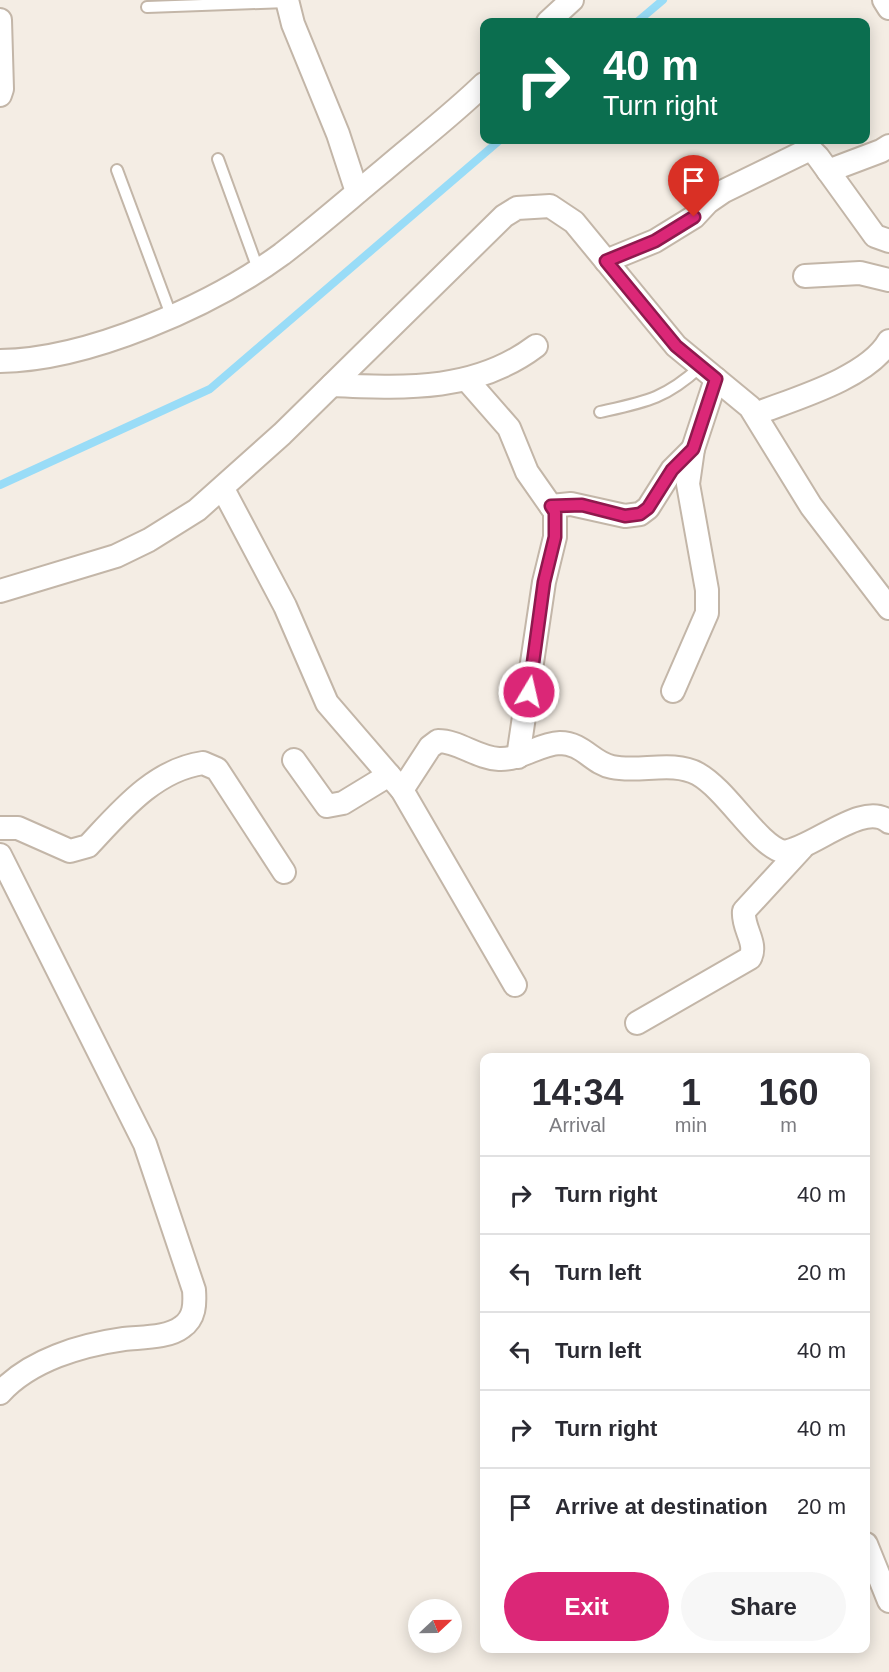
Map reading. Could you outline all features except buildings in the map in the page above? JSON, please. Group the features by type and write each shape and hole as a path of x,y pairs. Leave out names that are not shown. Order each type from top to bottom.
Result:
{"street":[{"path":"552,18 572,0"},
{"path":"884,0 889,8"},
{"path":"287,1 357,192"},
{"path":"0,20 2,88 0,95"},
{"path":"0,361 39,359 77,350 171,315 258,269 281,254 357,192 480,87"},
{"path":"828,171 881,152 889,146"},
{"path":"606,261 655,241 694,217 724,190 800,153 813,152 875,236 889,241"},
{"path":"0,591 133,549 174,525 223,489 504,216 518,208 550,206 563,212 676,346 737,394 755,414 811,506 889,608"},
{"path":"805,276 860,273 889,280"},
{"path":"755,414 854,372 874,359 889,341"},
{"path":"332,385 401,387 467,380 517,358 536,346"},
{"path":"673,691 707,613 702,554 688,484 708,373"},
{"path":"467,380 510,428 527,472 555,512 555,537 544,582 518,757"},
{"path":"551,506 571,504 625,516 640,514 648,508 672,470 693,449"},
{"path":"223,489 285,606 327,703 395,783 437,846 515,985"},
{"path":"294,760 323,803 332,807 395,783 438,741 488,757 518,757 551,744 571,744 580,747 603,765 614,768 678,768 694,772 721,791 776,850 784,852 802,848 862,816 875,815 889,822"},
{"path":"0,828 18,828 70,851 79,850 88,846 149,786 203,763 217,769 284,872"},
{"path":"637,1023 750,958 754,948 743,920 744,911 802,848"},
{"path":"0,855 145,1143 194,1290 195,1307 184,1326 173,1333 98,1343 79,1348 21,1375 0,1393"},
{"path":"870,1554 889,1601"}],"lane":[{"path":"147,7 287,1"},
{"path":"218,159 258,269"},
{"path":"117,170 171,315"},
{"path":"600,412 658,398 684,382 708,373"}],"waterway":[{"path":"642,18 663,0"},
{"path":"0,485 210,389 495,144"}],"route":[{"path":"529,692 544,582 555,537 555,512 551,506 571,504 598,508 625,516 640,514 648,508 672,470 693,449 716,379 676,346 606,261 655,241 694,217"}]}
